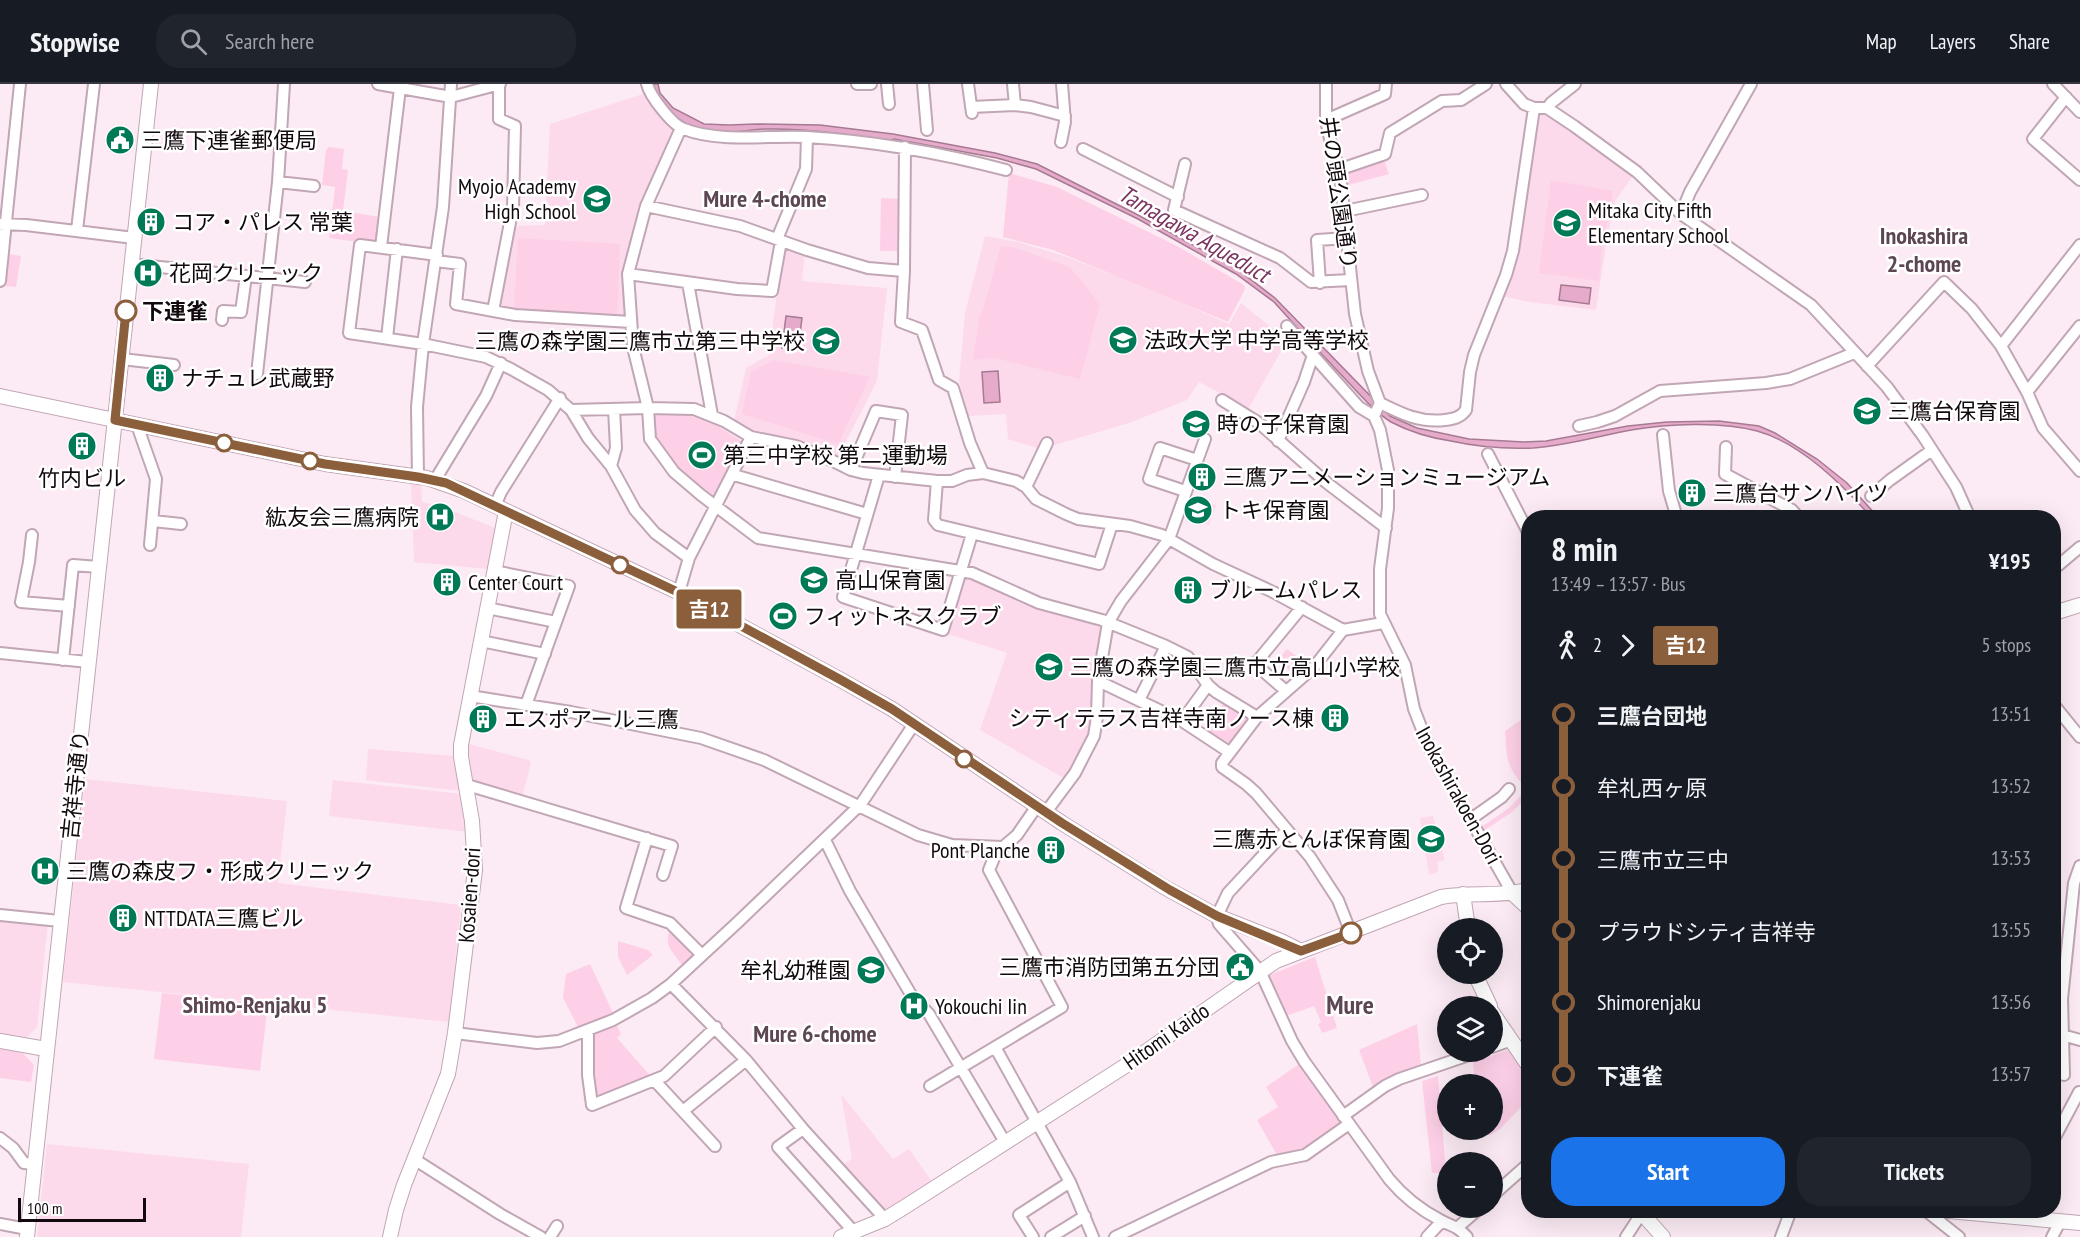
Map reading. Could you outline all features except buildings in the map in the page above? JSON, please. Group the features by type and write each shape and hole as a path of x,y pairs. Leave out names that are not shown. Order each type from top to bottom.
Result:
{"main road":[{"name":"吉祥寺通り","path":"27,1233 152,84"},
{"path":"0,396 325,464 435,480 679,592 841,680 914,724 1123,862 1217,916 1301,951"},
{"name":"Kosaien-dori","path":"390,1237 396,1210 414,1159 448,1074 455,1033 475,870 472,821 461,745 494,571 500,508"},
{"path":"2061,611 2080,605"},
{"name":"Hitomi Kaido","path":"850,1235 885,1219 1038,1122 1125,1066 1276,961 1441,897 1521,892"},
{"path":"1463,894 1467,918"},
{"path":"1513,894 1521,901"},
{"path":"1503,1027 1521,1054"},
{"path":"0,1041 46,1049"},
{"path":"1646,1218 1663,1237"},
{"path":"2034,1218 2080,1223"}],"street":[{"path":"0,281 3,224 20,84"},
{"path":"77,230 94,84"},
{"path":"257,374 278,182 284,84"},
{"path":"378,84 451,97 500,84 499,119 514,126 514,176 510,224 493,311"},
{"path":"418,477 417,407 423,344 443,207 451,84"},
{"path":"647,84 650,94 681,128 702,135 807,137 905,147 1006,170"},
{"path":"857,84 871,84"},
{"path":"887,84 889,104"},
{"path":"922,84 927,130"},
{"path":"968,84 972,110 1015,105 1065,116"},
{"path":"1013,84 1015,105"},
{"path":"1061,142 1065,116 1062,84"},
{"name":"井の頭公園通り","path":"1326,84 1326,120 1345,211 1355,314 1377,410"},
{"path":"1326,120 1385,94 1386,84"},
{"path":"1338,170 1385,154 1390,133 1442,101 1461,100 1486,84"},
{"path":"1506,84 1524,104 1534,108 1547,108 1637,172 1681,214 1810,305 1887,387 1956,487 1966,510"},
{"path":"1547,108 1575,84"},
{"path":"1681,214 1690,192 1751,84"},
{"path":"2053,84 2080,112"},
{"path":"381,247 400,88"},
{"path":"2067,97 2032,139 2080,180"},
{"path":"1287,326 1359,407 1430,422 1458,417 1466,410 1474,355 1506,275 1513,251 1534,108"},
{"path":"681,128 646,206 628,274 633,347 648,408 650,439 674,472 758,538 972,573 1039,603 1107,623 1166,646 1188,657 1208,685 1257,717"},
{"path":"628,274 737,289 772,291 779,240 806,169 807,137"},
{"path":"905,147 904,271 901,322 922,330 939,380 953,387 970,442 983,473"},
{"path":"1083,149 1178,197"},
{"path":"1185,164 1174,210 1280,258 1311,282 1351,280"},
{"path":"278,182 314,186"},
{"path":"1345,211 1422,195"},
{"path":"646,206 740,226 868,268 904,271"},
{"path":"3,224 77,230 134,238"},
{"path":"1320,283 1317,240 1348,238"},
{"path":"631,322 515,315 456,304 460,264 397,249 360,244 349,333 423,344 486,357 501,363 560,398 571,410 582,431 611,466 635,510 655,533 689,558"},
{"path":"2001,346 2080,244"},
{"path":"387,338 397,249"},
{"path":"131,264 305,282"},
{"path":"222,320 223,311 241,312 246,276"},
{"path":"1867,366 1944,282 1972,309 2001,346 2027,392 2043,428 2080,471"},
{"path":"688,283 712,415"},
{"path":"2027,392 2080,326"},
{"path":"1580,426 1615,416 1660,392 1790,379 1854,353"},
{"path":"1278,441 1304,382 1313,355"},
{"path":"122,359 174,365"},
{"path":"435,480 486,396 501,363"},
{"path":"500,508 501,492 560,398"},
{"path":"1222,400 1252,418 1327,483 1386,528"},
{"path":"611,466 616,448 614,409"},
{"path":"571,410 694,409 712,415 751,437 796,446 833,460 851,470 937,481 952,481 967,475 983,473 1016,481 1026,487 1036,499 1078,519 1146,530 1169,539 1220,568 1302,607 1343,630 1383,623"},
{"name":"Inokashirakoen-Dori","path":"1377,410 1388,470 1386,528 1379,594 1380,614 1405,665 1420,727 1513,894"},
{"path":"851,470 876,411 902,415 895,477"},
{"path":"137,424 156,479 150,545"},
{"path":"1663,435 1669,491 1675,510"},
{"path":"679,592 689,558 734,475 751,437"},
{"path":"470,696 701,738 764,760 918,835 944,844 1003,847 1075,773 1094,736 1098,681 1107,623 1121,601 1169,539 1205,439"},
{"path":"1026,487 1047,443"},
{"path":"1726,447 1725,474 1792,510"},
{"path":"1185,491 1149,479 1160,448 1197,460"},
{"path":"1871,496 1932,450"},
{"path":"1488,454 1521,518"},
{"path":"734,475 867,514"},
{"path":"879,475 843,597 943,630 972,534"},
{"path":"937,481 934,520 938,525 972,534 1099,564 1112,524"},
{"path":"153,521 181,524"},
{"path":"32,535 21,602 69,606"},
{"path":"2061,563 2080,547"},
{"path":"63,660 73,564 99,567"},
{"path":"494,571 569,586 526,705"},
{"path":"1286,691 1255,664 1302,607"},
{"path":"487,608 556,622"},
{"path":"1343,630 1314,667 1257,717 1221,763 1222,767 1251,789 1310,857 1338,900 1351,933"},
{"path":"481,641 545,654"},
{"path":"1139,700 1166,646"},
{"path":"0,653 88,662"},
{"path":"1098,681 1182,721 1229,752"},
{"path":"1182,721 1208,685"},
{"path":"2061,714 2080,737"},
{"path":"455,1033 537,1043 559,1041 636,1008 671,984 858,807 914,724"},
{"path":"467,785 672,846 663,875"},
{"path":"1471,819 1502,797 1509,789"},
{"path":"1282,835 1228,893 1217,916 1221,928 1260,971 1292,1041 1304,1061 1399,1192 1442,1221 1458,1227 1467,1237"},
{"path":"647,838 626,908 670,923 702,954"},
{"path":"825,840 850,891 913,998 929,1014 1005,1142"},
{"path":"930,1086 1062,1006 990,870 998,848"},
{"path":"2064,1075 2062,999 2075,921 2074,882 2080,866"},
{"path":"0,915 60,921"},
{"path":"671,984 746,1060 803,1129 885,1219"},
{"path":"588,1030 588,1075 592,1105 664,1076 716,1028"},
{"path":"2062,1035 2080,1040"},
{"path":"1503,1043 1512,1040"},
{"path":"995,1047 1070,1182 1093,1237"},
{"path":"683,1111 746,1060"},
{"path":"1115,1237 1270,1162 1305,1155 1385,1086 1449,1062"},
{"path":"655,1081 715,1146"},
{"path":"2061,1125 2076,1098"},
{"path":"803,1129 778,1147 850,1235"},
{"path":"0,1138 13,1148 24,1163 34,1164"},
{"path":"414,1159 500,1214 542,1237"},
{"path":"1503,1186 1521,1170"},
{"path":"1033,1237 1019,1215 1070,1182"},
{"path":"1051,1237 1085,1216"},
{"path":"1458,1227 1468,1218"},
{"path":"1626,1237 1637,1218"},
{"path":"1781,1237 1788,1218"},
{"path":"1935,1218 1959,1237"},
{"path":"1427,1237 1442,1221"},
{"path":"2052,1237 2060,1222"},
{"path":"0,1224 27,1233"},
{"path":"550,1237 557,1226"}],"shaded area":[{"path":"653,84 658,84 660,93 673,108 704,124 820,125 893,134 995,153 1037,164 1140,216 1237,269 1275,298 1390,416 1417,428 1469,439 1524,442 1546,441 1628,426 1667,422 1719,421 1759,426 1775,433 1817,459 1847,483 1872,510 1865,510 1834,478 1805,455 1773,437 1743,428 1711,425 1661,426 1533,448 1471,445 1413,432 1391,422 1374,409 1274,302 1236,274 1138,219 1036,169 997,158 894,139 889,141 796,129 709,132 692,127 674,115 655,91"},
{"name":"Myojo Academy High School","path":"646,93 676,129 625,274 625,319 497,310 509,238 518,226 545,225 550,124"},
{"name":"Mitaka City Fifth Elementary School","path":"1537,113 1549,114 1633,176 1615,201 1596,310 1530,302 1502,296 1519,249"},
{"path":"329,147 344,149 342,169 348,170 343,211 380,217 378,239 374,244 329,238 335,187 322,185 326,150"},
{"path":"1384,160 1389,174 1348,185 1346,175 1349,172"},
{"path":"1009,173 1057,187 1177,246 1244,285 1245,289 1228,322 1053,250 1003,237"},
{"path":"1551,180 1613,191 1602,246 1599,281 1539,273"},
{"path":"881,198 904,199 903,251 880,251"},
{"name":"法政大学 中学高等学校","path":"985,236 1018,242 1067,257 1157,292 1229,324 1241,303 1283,337 1285,344 1249,408 1199,382 1187,400 1129,423 1040,449 1008,439 1006,414 968,416 959,381 965,313"},
{"path":"518,238 620,244 617,315 514,310"},
{"name":"三鷹の森学園三鷹市立第三中学校","path":"783,246 805,252 802,281 887,288 877,381 838,457 798,441 757,435 734,421 746,368 769,355"},
{"path":"1001,246 1015,248 1070,267 1100,304 1080,379 995,358 973,360 980,313 982,313"},
{"path":"8,254 21,256 16,287 4,286"},
{"path":"1561,285 1591,288 1589,304 1559,300"},
{"path":"786,316 802,318 798,350 782,348"},
{"path":"773,360 870,377 838,444 742,414 751,372"},
{"path":"998,371 1000,402 984,403 982,372"},
{"name":"第三中学校 第二運動場","path":"655,415 689,415 715,424 743,442 715,497 677,467 656,436"},
{"name":"紘友会三鷹病院","path":"411,482 421,482 422,502 437,505 498,529 488,569 414,562"},
{"name":"トキ保育園","path":"1187,495 1216,505 1209,525 1180,515"},
{"name":"三鷹の森学園三鷹市立高山小学校","path":"965,577 1102,625 1104,628 1092,732 1067,780 980,730 1007,653 945,633 961,579"},
{"path":"1287,649 1309,666 1297,676 1277,660"},
{"path":"1224,702 1248,715 1248,719 1229,746 1205,733"},
{"path":"1521,720 1521,782 1509,763 1505,731"},
{"path":"469,744 529,760 531,763 523,794 519,797 472,782 466,757"},
{"path":"368,749 455,756 461,791 366,780"},
{"path":"85,779 287,801 278,883 461,905 449,1022 63,982"},
{"path":"333,780 462,794 468,832 329,816"},
{"path":"1521,795 1521,803 1512,812 1482,832 1480,828 1509,808"},
{"name":"三鷹赤とんぼ保育園","path":"1433,816 1445,860 1437,862 1438,872 1429,875 1420,818"},
{"path":"0,918 48,923 37,1027 26,1038 0,1034"},
{"path":"671,926 695,954 682,965 668,943"},
{"path":"618,941 648,950 653,955 627,975 618,957"},
{"path":"1315,957 1337,1028 1322,1033 1318,1024 1321,1022 1314,1006 1286,1016 1267,976"},
{"path":"590,964 613,1013 578,1027 563,998 566,974"},
{"path":"162,993 268,1004 260,1071 154,1059"},
{"path":"615,1022 621,1034 617,1038 653,1079 593,1101 591,1033"},
{"path":"1417,1024 1421,1066 1402,1072 1373,1087 1359,1050"},
{"path":"0,1047 20,1050 34,1065 31,1082 0,1078"},
{"path":"1508,1050 1513,1053 1521,1066 1521,1107 1503,1126 1503,1074 1474,1074 1473,1062 1503,1062 1503,1052"},
{"path":"1299,1064 1342,1122 1306,1149 1277,1155 1257,1120 1278,1107 1266,1087"},
{"path":"1437,1076 1437,1140 1443,1140 1444,1152 1437,1152 1437,1173 1432,1173 1422,1081"},
{"path":"841,1094 893,1159 909,1149 933,1183 884,1215 841,1166 852,1159"},
{"path":"47,1144 249,1164 241,1237 37,1237"}],"bus line":[{"name":"吉12","path":"126,311 115,420 325,464 446,483 684,595 841,680 892,709 1095,844 1217,916 1301,951 1351,933"}],"place":[{"name":"三鷹下連雀郵便局","path":"120,140"},
{"name":"Myojo Academy High School","path":"597,199"},
{"name":"コア・パレス 常葉","path":"151,222"},
{"name":"Mitaka City Fifth Elementary School","path":"1567,223"},
{"name":"花岡クリニック","path":"148,273"},
{"name":"下連雀","path":"126,311"},
{"name":"法政大学 中学高等学校","path":"1123,340"},
{"name":"三鷹の森学園三鷹市立第三中学校","path":"826,341"},
{"name":"ナチュレ武蔵野","path":"160,378"},
{"name":"三鷹台保育園","path":"1867,411"},
{"name":"時の子保育園","path":"1196,424"},
{"name":"竹内ビル","path":"82,446"},
{"name":"第三中学校 第二運動場","path":"702,455"},
{"name":"三鷹アニメーションミュージアム","path":"1202,477"},
{"name":"三鷹台サンハイツ","path":"1692,493"},
{"name":"トキ保育園","path":"1198,510"},
{"name":"紘友会三鷹病院","path":"440,517"},
{"name":"高山保育園","path":"814,580"},
{"name":"Center Court","path":"447,582"},
{"name":"ブルームパレス","path":"1188,590"},
{"name":"フィットネスクラブ","path":"783,616"},
{"name":"三鷹の森学園三鷹市立高山小学校","path":"1049,667"},
{"name":"シティテラス吉祥寺南ノース棟","path":"1335,718"},
{"name":"エスポアール三鷹","path":"483,719"},
{"name":"三鷹赤とんぼ保育園","path":"1431,839"},
{"name":"Pont Planche","path":"1051,850"},
{"name":"三鷹の森皮フ・形成クリニック","path":"45,871"},
{"name":"NTTDATA三鷹ビル","path":"123,918"},
{"name":"三鷹市消防団第五分団","path":"1240,967"},
{"name":"牟礼幼稚園","path":"871,970"},
{"name":"Yokouchi Iin","path":"914,1006"}],"district":[{"name":"Mure 4-chome","path":"765,199"},
{"name":"Inokashira 2-chome","path":"1924,250"},
{"name":"Shimo-Renjaku 5","path":"255,1005"},
{"name":"Mure","path":"1350,1005"},
{"name":"Mure 6-chome","path":"815,1034"}],"water label":[{"name":"Tamagawa Aqueduct","path":"1194,234"}]}
